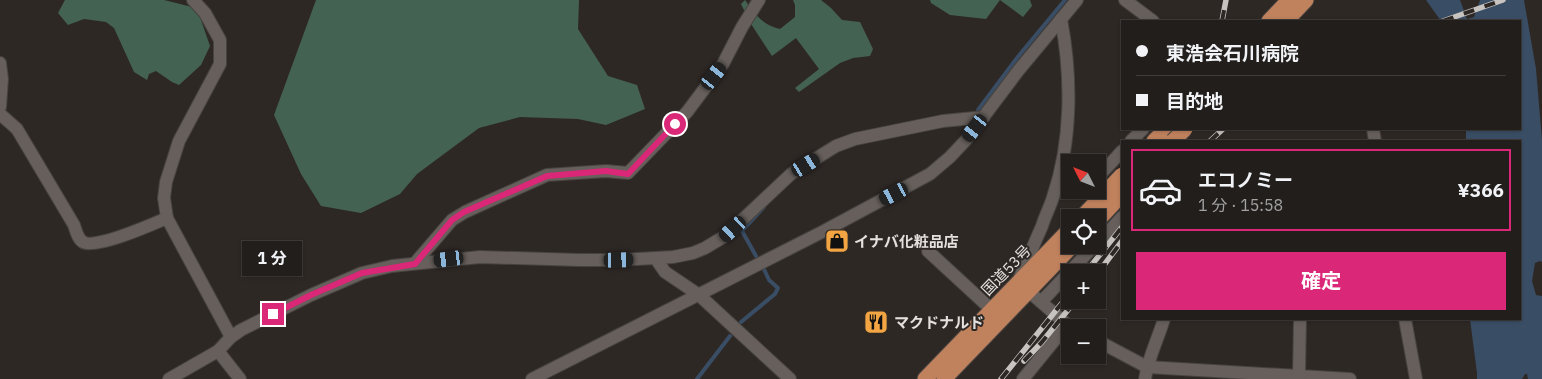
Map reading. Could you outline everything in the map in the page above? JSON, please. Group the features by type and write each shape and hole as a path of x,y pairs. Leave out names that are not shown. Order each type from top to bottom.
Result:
{"highway":[{"path":"1270,20 1289,0"},
{"path":"1287,20 1306,0"},
{"path":"1155,140 1165,130"},
{"path":"1174,140 1184,130"},
{"path":"1106,210 1115,199 1121,178"},
{"path":"1097,209 1115,199"},
{"name":"国道53号","path":"944,379 1061,240"},
{"name":"国道53号","path":"925,379 992,310 1063,254"}],"street":[{"path":"193,0 205,13 220,40 220,64 179,141 166,182 164,198 167,218 231,337"},
{"path":"415,264 452,220 464,212 547,176 606,171 628,174 686,112 723,64 742,27 759,0"},
{"path":"532,379 824,231 930,174 950,156 984,117 1018,70 1077,0"},
{"path":"1125,0 1152,20"},
{"path":"1061,19 1067,48 1068,78 1065,154"},
{"path":"0,62 2,79 0,107"},
{"path":"0,114 17,130 26,143 74,225 79,238 84,243 92,245 167,218"},
{"path":"169,379 218,351 231,337 241,330 311,295 362,273 415,264 480,257 578,260 656,259 673,258 693,253 715,243 791,174 836,146 855,139 943,121 984,117"},
{"path":"1132,140 1142,130"},
{"path":"1106,169 1121,151"},
{"path":"1061,184 1053,199 1023,287 1061,319"},
{"path":"1106,188 1115,199"},
{"path":"1106,234 1121,218"},
{"path":"928,251 992,310"},
{"path":"1041,302 1087,254"},
{"path":"656,259 665,272 699,295 790,379"},
{"path":"1146,373 1164,320"},
{"path":"1299,376 1300,320"},
{"path":"1406,320 1416,379"},
{"path":"1023,379 1061,335"},
{"path":"1106,346 1146,373 1350,379"},
{"path":"218,351 240,379"}],"green space":[{"path":"65,0 164,0 192,7 200,17 210,46 201,65 179,85 156,71 149,74 147,80 134,72 114,28 106,22 84,19 68,25 58,13"},
{"path":"316,0 579,0 578,29 608,76 637,85 645,109 606,125 578,119 520,117 479,128 417,174 400,194 361,213 321,206 301,174 274,115"},
{"path":"745,0 764,22 780,29 795,17 793,0 821,0 842,20 860,22 873,49 870,56 853,58 840,63 799,92 795,88 819,69 796,38 772,56 751,24 741,4"},
{"path":"930,0 1000,0 986,19 950,15 931,3"},
{"path":"1000,0 1030,0 1032,6 1023,17"}],"water":[{"path":"1426,0 1460,0 1467,19 1474,17 1480,0 1524,0 1536,69 1542,140 1542,262 1535,263 1532,281 1536,295 1542,296 1542,379 1528,379 1527,374 1525,374 1522,379 1477,379 1470,320 1521,320 1521,140 1466,140 1466,130 1521,130 1521,20 1440,20"}],"waterway":[{"path":"978,110 1017,58 1065,0"},
{"path":"756,256 742,231 764,207"},
{"path":"741,322 775,294 778,288 769,280 763,267"},
{"path":"697,379 730,336"}],"railway":[{"path":"1222,20 1226,0"},
{"path":"1446,20 1503,0"},
{"path":"1178,140 1182,130"},
{"path":"1211,140 1222,130"},
{"path":"1092,264 1121,228"},
{"path":"1105,264 1121,242"},
{"path":"1001,379 1061,304"},
{"path":"1024,361 1069,309"}],"place":[{"name":"イナバ化粧品店","path":"837,241"},
{"name":"マクドナルド","path":"876,322"}],"route":[{"path":"273,314 362,273 392,266 415,264 452,220 464,212 547,176 606,171 618,171 628,174 675,124"}]}
